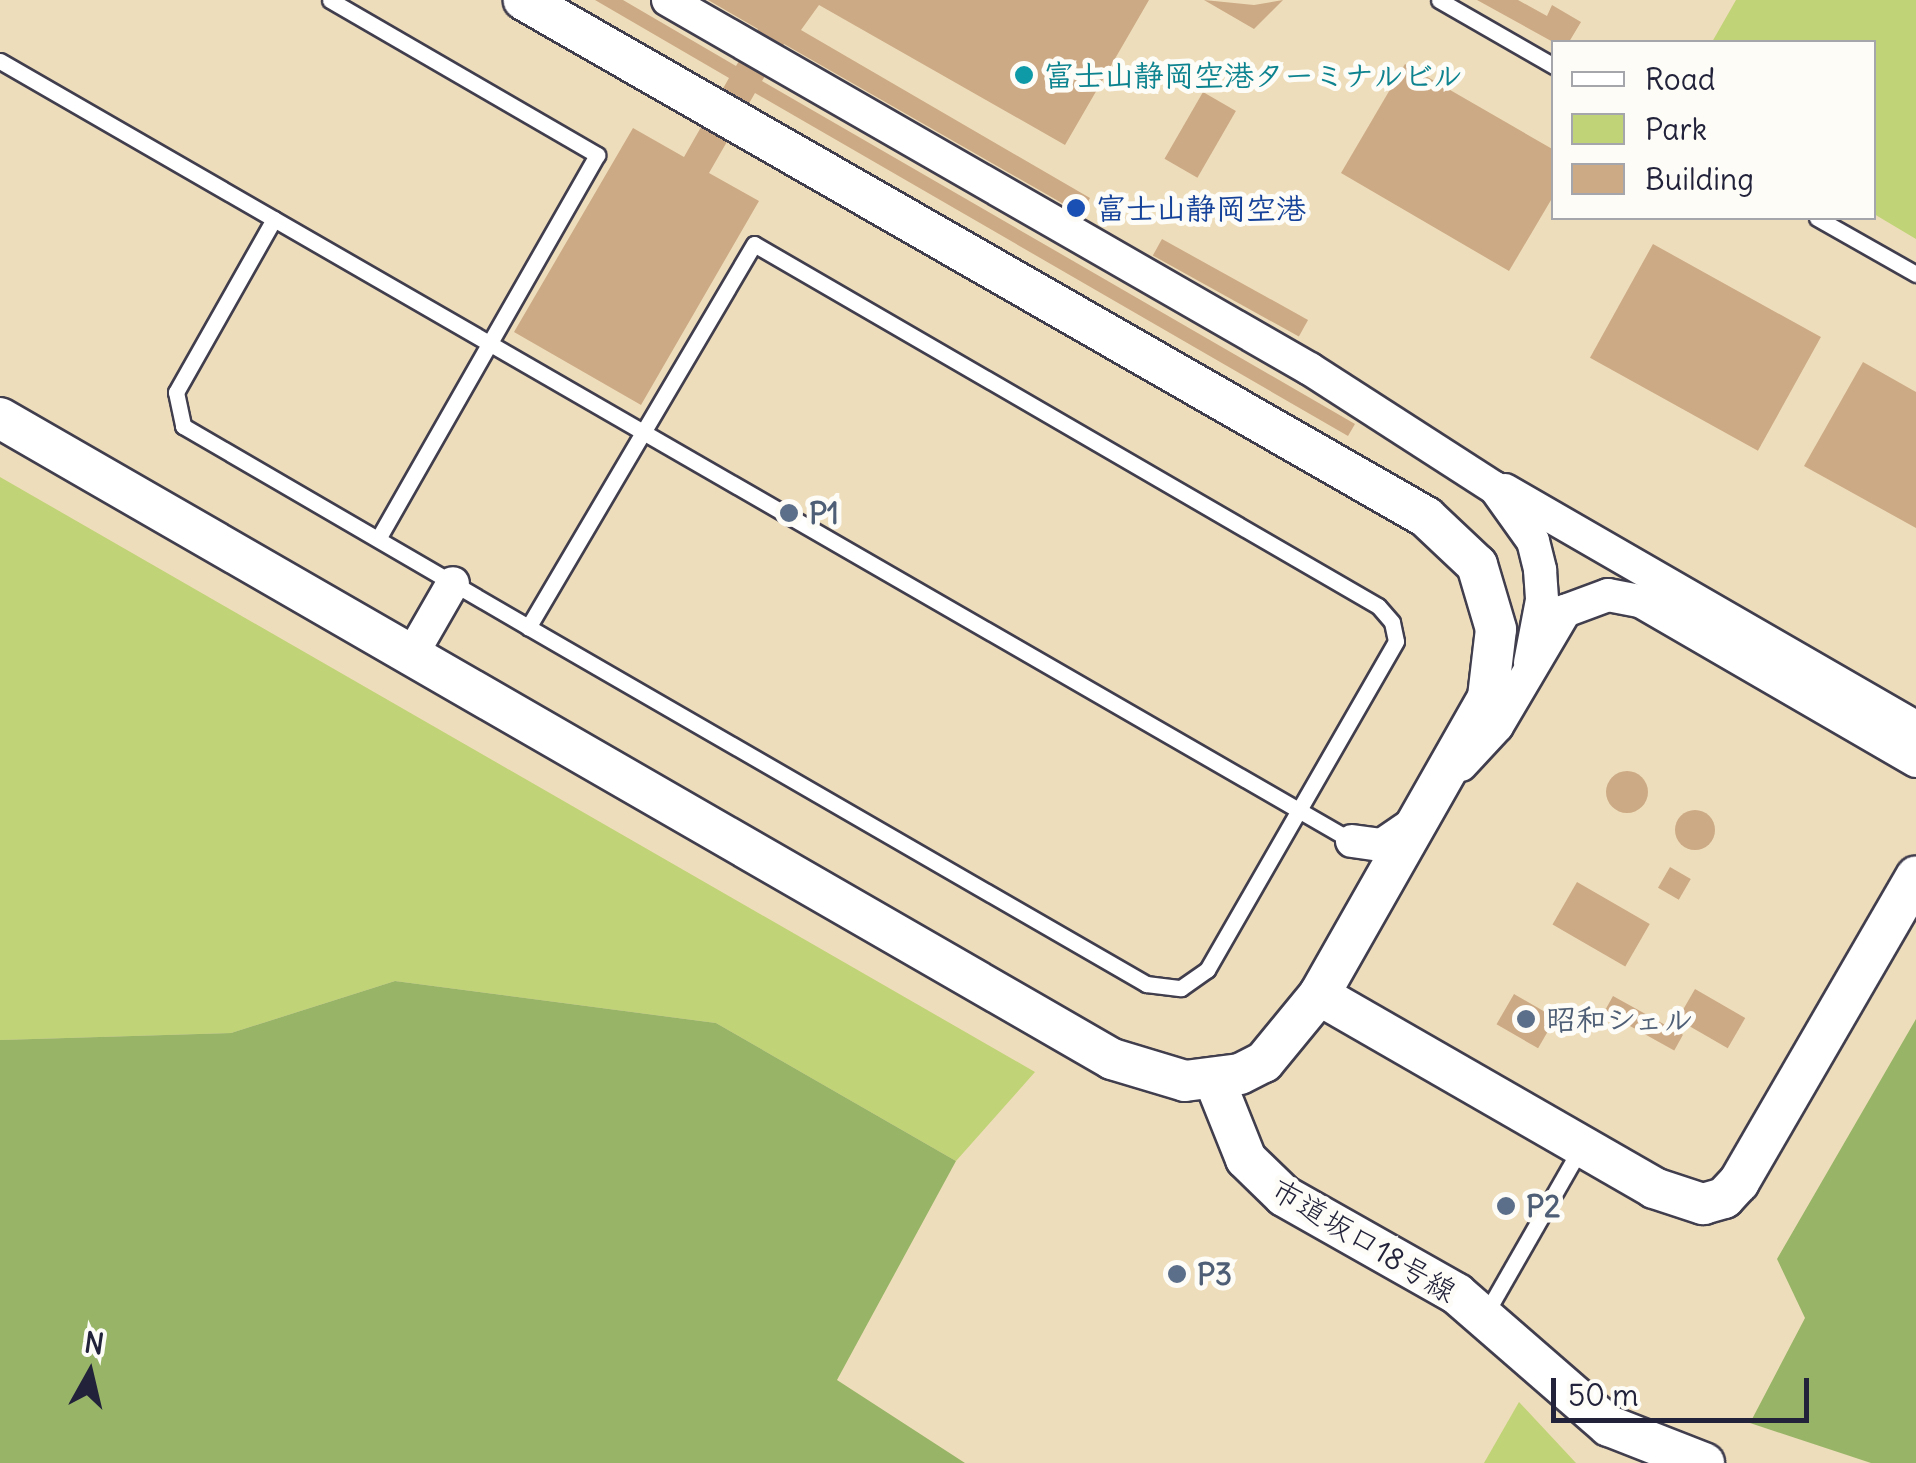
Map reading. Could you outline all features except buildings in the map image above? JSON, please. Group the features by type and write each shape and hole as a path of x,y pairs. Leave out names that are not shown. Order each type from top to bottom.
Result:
{"street":[{"path":"0,418 1112,1060 1152,1076 1214,1079 1264,1062 1320,995 1480,714 1495,665 1490,596 1477,565 1454,538 524,0"},
{"path":"668,0 1293,359 1463,464 1916,728"},
{"path":"1463,464 1495,488 1532,541 1542,600 1530,662"},
{"path":"411,656 453,584"},
{"path":"1352,840 1396,840 1497,726 1530,662 1565,611 1593,597 1624,595 1916,761"},
{"path":"1320,995 1680,1200 1724,1198 1753,1160 1916,877"},
{"name":"市道坂口18号線","path":"1214,1079 1233,1138 1262,1178 1457,1294 1610,1426 1704,1463"}],"lane":[{"path":"330,0 597,155 378,539"},
{"path":"1439,0 1551,64"},
{"path":"0,61 1352,840"},
{"path":"274,220 176,392 183,426 453,584 528,627 1165,990 1181,988 1207,970 1390,658 1392,622 1378,606 754,244 528,627"},
{"path":"1821,220 1916,274"},
{"path":"1484,1316 1582,1145"}],"green space":[{"path":"1736,0 1916,0 1916,239 1876,215 1876,40 1713,40"},
{"path":"0,477 1035,1072 956,1161 716,1023 395,981 231,1033 0,1040"},
{"path":"395,981 716,1023 956,1161 837,1380 965,1463 0,1463 0,1040 231,1033"},
{"path":"1916,1019 1916,1463 1871,1463 1750,1423 1805,1318 1777,1259"},
{"path":"1519,1402 1576,1463 1484,1463"}],"place":[{"name":"富士山静岡空港ターミナルビル","path":"1024,75"},
{"name":"富士山静岡空港","path":"1076,208"},
{"name":"P1","path":"789,513"},
{"name":"昭和シェル","path":"1526,1019"},
{"name":"P2","path":"1506,1206"},
{"name":"P3","path":"1177,1274"}]}
